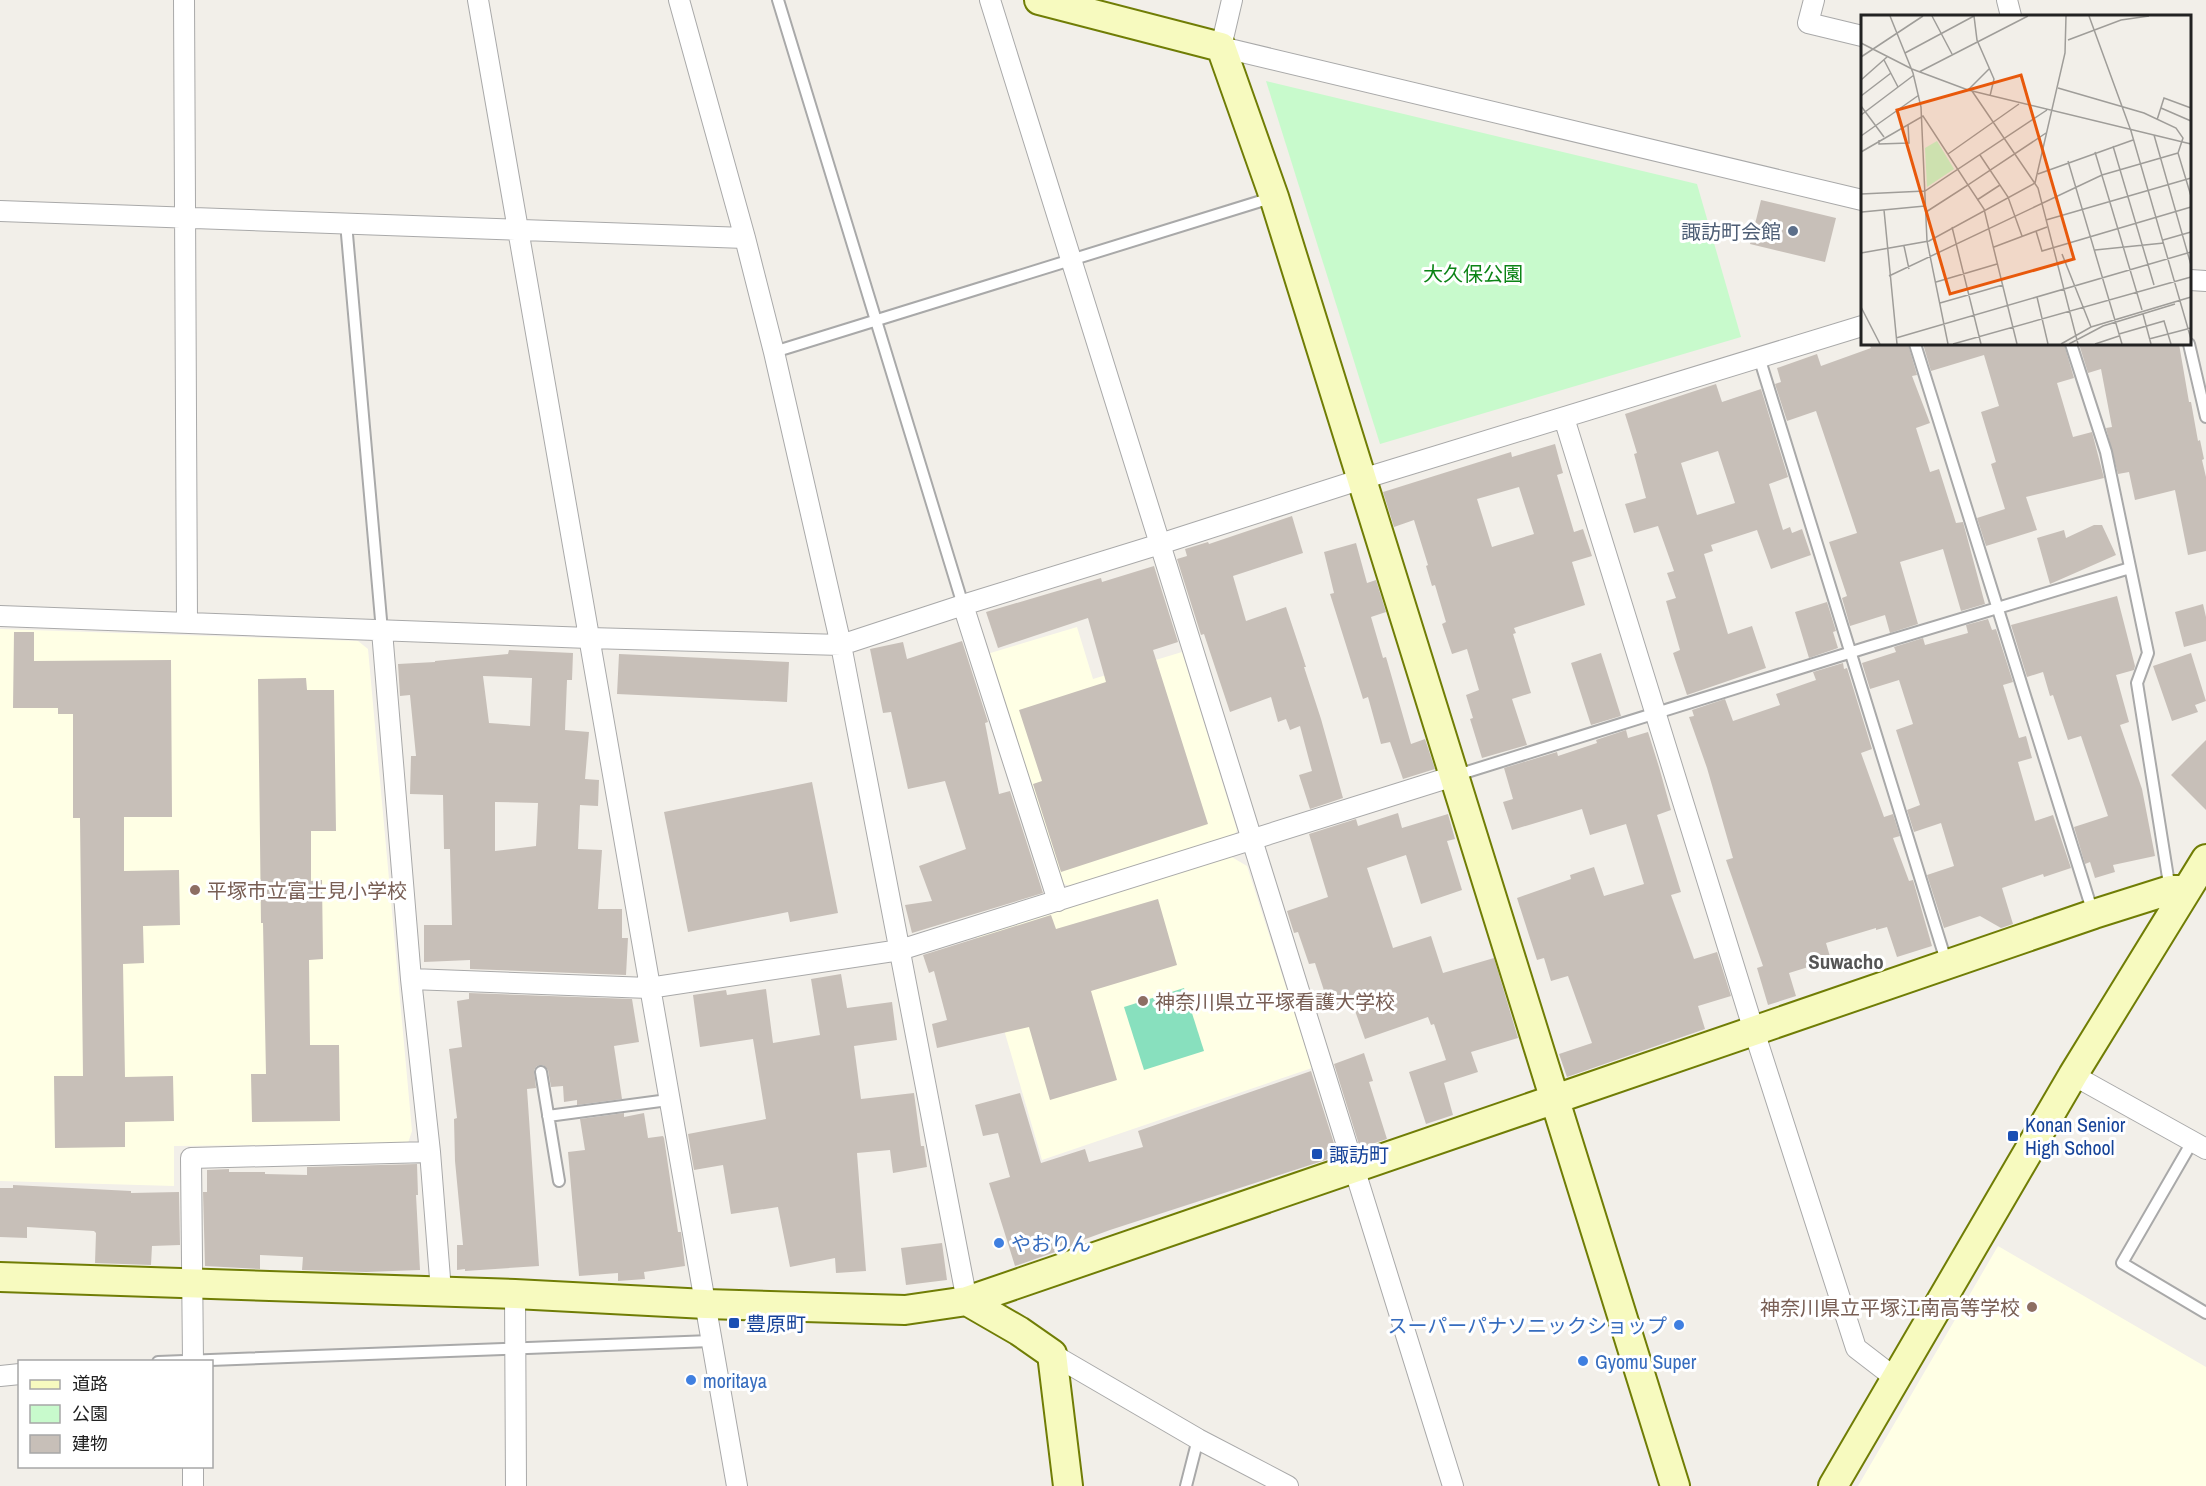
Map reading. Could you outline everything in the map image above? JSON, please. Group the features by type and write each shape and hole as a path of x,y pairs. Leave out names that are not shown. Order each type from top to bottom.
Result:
{"street":[{"path":"184,0 188,622"},
{"path":"478,0 736,1486"},
{"path":"680,0 774,352 841,645 967,1301 1019,1331 1052,1354 1198,1438 1288,1486"},
{"path":"990,0 1453,1486"},
{"path":"1232,0 1221,46 1274,197 1675,1486"},
{"path":"1814,0 1808,23 1861,36"},
{"path":"2007,0 2011,15"},
{"path":"1049,1 1221,46 1861,200"},
{"path":"0,211 745,238"},
{"path":"2191,280 2206,281"},
{"path":"0,616 382,631 841,645 1362,479 1861,327"},
{"path":"1564,418 1754,1031 1856,1348 1895,1378"},
{"path":"963,605 1058,901"},
{"path":"382,631 411,979 430,1152 441,1291"},
{"path":"411,979 649,988 900,950 1454,776"},
{"path":"1833,1486 2073,1075 2178,890 2206,859"},
{"path":"0,1277 441,1291 706,1304 905,1310 967,1301 2094,914 2178,890"},
{"path":"2073,1075 2199,1145"},
{"path":"193,1360 191,1158 430,1152"},
{"path":"515,1294 516,1486"},
{"path":"1052,1354 1068,1486"},
{"path":"0,1376 18,1374"},
{"path":"193,1468 193,1486"}],"lane":[{"path":"778,0 963,605"},
{"path":"774,352 1274,197"},
{"path":"346,224 382,631"},
{"path":"1915,345 2094,914"},
{"path":"2071,345 2106,452 2148,653 2137,683 2178,890"},
{"path":"2189,345 2206,417"},
{"path":"1759,357 1947,964"},
{"path":"1454,776 2130,568"},
{"path":"541,1072 559,1182"},
{"path":"548,1116 668,1100"},
{"path":"2199,1145 2122,1263 2206,1313"},
{"path":"193,1360 711,1341"},
{"path":"1186,1486 1198,1438"}],"shaded area":[{"path":"1077,627 1093,679 1182,652 1237,830 1232,840 1069,886 1060,882 987,654"},
{"name":"平塚市立富士見小学校","path":"0,629 358,641 368,649 412,1131 408,1143 174,1146 174,1186 0,1181"},
{"name":"神奈川県立平塚看護大学校","path":"1230,856 1247,866 1312,1068 1042,1160 976,934"},
{"name":"神奈川県立平塚江南高等学校","path":"1998,1246 2206,1367 2206,1486 1858,1486"}],"green space":[{"name":"大久保公園","path":"1266,81 1697,184 1741,337 1380,444"},
{"path":"1184,988 1204,1051 1144,1070 1124,1007"}],"building":[{"name":"諏訪町会館","path":"1761,200 1836,218 1825,262 1750,244"},
{"path":"1870,345 1908,345 1917,375 1912,376 1930,423 1916,428 1930,472 1939,469 1956,523 1963,522 1985,604 1961,611 1943,549 1900,562 1918,624 1890,633 1885,615 1850,626 1842,598 1847,596 1829,542 1857,533 1816,411 1787,421 1775,384 1781,382 1777,368 1817,354 1821,366 1871,348"},
{"path":"1923,345 2064,345 2074,378 2057,383 2073,437 2092,432 2104,478 2026,497 2037,530 1986,546 1977,518 2005,509 1991,464 1996,462 1981,412 1999,406 1984,355 1931,371"},
{"path":"2079,345 2179,345 2189,402 2191,402 2198,441 2200,440 2204,459 2202,460 2206,477 2206,551 2188,555 2175,490 2135,500 2129,472 2118,474 2106,428 2112,427 2101,369 2088,373"},
{"path":"1716,384 1722,402 1761,389 1788,477 1769,484 1783,530 1790,527 1792,533 1802,529 1811,555 1771,569 1757,530 1711,545 1713,551 1704,554 1728,634 1752,626 1766,668 1687,695 1673,653 1680,650 1666,601 1676,598 1667,573 1674,571 1658,526 1634,533 1625,504 1646,498 1634,454 1637,453 1625,414","holes":["1718,451 1735,503 1697,515 1681,463"]},
{"path":"1555,444 1563,473 1557,475 1574,532 1583,529 1592,556 1572,562 1585,605 1514,628 1516,633 1513,634 1531,693 1512,699 1527,745 1482,758 1470,719 1473,718 1466,695 1479,690 1467,649 1452,654 1442,624 1446,622 1435,585 1432,586 1414,520 1394,527 1383,492 1511,452 1512,457","holes":["1519,487 1534,534 1492,547 1477,499"]},
{"path":"1292,516 1303,553 1233,576 1246,621 1286,607 1306,667 1304,667 1343,798 1310,809 1299,775 1312,771 1300,726 1290,730 1286,719 1278,722 1271,697 1230,712 1204,634 1201,635 1177,559 1187,556 1185,549 1208,542 1209,544"},
{"path":"2094,525 2102,525 2116,555 2050,584 2037,538 2064,530 2066,538"},
{"path":"1356,543 1367,583 1376,580 1386,612 1371,617 1383,658 1386,657 1411,744 1425,739 1435,769 1403,779 1390,742 1381,744 1368,697 1363,699 1330,594 1334,593 1324,552"},
{"path":"1154,566 1178,642 1153,650 1208,824 1061,872 1033,784 1042,781 1019,710 1106,682 1088,618 998,648 986,612 1101,578 1102,582"},
{"path":"2117,596 2135,666 2134,670 2116,675 2129,722 2120,725 2142,789 2155,856 2113,865 2115,872 2095,878 2090,862 2085,864 2074,827 2108,816 2081,736 2068,740 2043,672 2027,677 2011,625"},
{"path":"1827,602 1836,631 1833,632 1838,648 1809,658 1795,612"},
{"path":"2203,604 2206,617 2206,641 2184,647 2175,612"},
{"path":"1988,619 1992,630 1996,629 2013,682 2003,685 2019,738 2026,736 2032,758 2018,762 2035,821 2053,815 2071,868 2044,877 2043,874 2002,888 2013,924 2001,928 1980,916 1944,928 1927,875 1954,866 1941,823 1914,832 1907,810 1920,805 1896,730 1913,724 1899,680 1870,689 1862,663 1896,652 1894,647 1923,638 1925,645 1968,633 1966,625"},
{"path":"14,632 34,632 34,661 171,660 172,817 124,817 124,871 179,870 180,925 143,926 144,963 123,964 125,1077 173,1076 174,1121 125,1122 125,1147 55,1148 54,1076 83,1076 80,818 73,818 73,714 58,714 58,708 13,708"},
{"path":"962,641 988,722 985,723 999,794 1010,791 1043,893 912,933 905,905 932,901 919,866 966,849 945,781 908,789 891,712 883,713 870,649 903,642 907,659"},
{"path":"509,650 573,653 572,680 567,680 565,730 589,732 585,779 599,780 598,806 580,805 578,849 602,850 598,909 622,909 622,938 628,938 626,975 470,969 470,960 424,962 424,925 452,925 450,849 444,849 443,795 410,794 411,756 416,756 410,695 400,696 398,664 508,654","holes":["483,676 532,678 530,726 489,723","495,802 538,803 536,846 495,851"]},
{"path":"1601,653 1621,716 1591,725 1571,663"},
{"path":"2191,653 2206,701 2195,705 2198,712 2172,721 2153,666"},
{"path":"619,654 789,662 787,702 617,694"},
{"path":"1843,663 1844,669 1847,668 1872,749 1861,753 1884,817 1893,814 1900,836 1893,838 1909,881 1913,880 1932,946 1897,957 1887,927 1876,930 1876,928 1826,943 1831,960 1789,973 1796,996 1768,1005 1757,968 1763,966 1726,860 1733,858 1707,768 1689,717 1694,716 1692,710 1725,699 1733,721 1780,705 1776,694 1816,680 1813,672"},
{"path":"306,678 307,690 334,690 336,831 311,831 311,881 322,880 323,959 309,960 310,1045 339,1045 340,1121 252,1122 251,1074 266,1074 263,923 261,923 258,679"},
{"path":"1626,730 1628,738 1648,732 1659,767 1671,810 1657,815 1681,892 1671,895 1694,959 1717,952 1731,996 1698,1006 1705,1029 1567,1077 1559,1054 1592,1043 1568,976 1551,981 1544,958 1537,960 1517,898 1571,879 1570,875 1594,867 1604,896 1644,884 1626,824 1590,835 1582,809 1512,830 1503,802 1513,799 1504,768 1557,752 1558,756"},
{"path":"2206,740 2206,810 2171,775"},
{"path":"812,782 838,913 790,922 788,912 688,932 664,812"},
{"path":"1398,813 1402,828 1448,814 1455,839 1447,841 1462,890 1421,904 1406,855 1367,868 1393,948 1431,936 1443,973 1494,958 1518,1038 1471,1052 1478,1072 1444,1083 1453,1115 1426,1124 1409,1072 1446,1060 1434,1024 1431,1025 1428,1017 1365,1039 1353,1005 1331,1012 1315,963 1309,964 1298,932 1294,933 1287,911 1328,897 1309,834 1356,819 1358,826"},
{"path":"1158,899 1177,965 1091,991 1117,1080 1050,1100 1029,1027 937,1048 932,1024 947,1020 934,971 929,973 923,955 1051,915 1056,929"},
{"path":"841,974 847,1008 892,1002 897,1040 854,1046 861,1099 914,1093 921,1146 924,1146 927,1167 893,1173 890,1150 857,1153 866,1271 836,1273 835,1258 790,1267 778,1207 731,1214 723,1165 694,1170 688,1134 766,1119 753,1039 700,1047 693,995 726,990 727,995 766,989 773,1043 820,1035 811,979"},
{"path":"469,993 632,999 639,1042 614,1046 622,1099 577,1105 577,1100 564,1102 563,1086 551,1087 548,1070 543,1065 537,1066 534,1070 536,1088 527,1089 539,1266 457,1270 457,1245 463,1245 455,1161 454,1119 457,1118 449,1049 462,1047 457,1001 469,999"},
{"path":"1364,1053 1373,1081 1369,1082 1387,1139 1360,1148 1334,1064"},
{"path":"1311,1071 1338,1156 1110,1230 1080,1241 1081,1243 1015,1266 989,1183 1010,1177 998,1133 983,1136 975,1105 1020,1093 1041,1163 1085,1149 1089,1162 1143,1147 1138,1131"},
{"path":"624,1113 624,1117 644,1113 648,1138 663,1136 664,1138 685,1266 644,1272 645,1279 618,1281 618,1273 579,1276 568,1152 585,1150 580,1119"},
{"path":"417,1164 418,1195 416,1195 420,1270 366,1272 302,1270 303,1257 260,1255 260,1269 205,1266 203,1192 207,1192 207,1170 229,1169 229,1172 307,1175 307,1167"},
{"path":"13,1185 131,1191 131,1193 179,1192 180,1245 152,1246 151,1265 95,1263 96,1233 94,1231 27,1227 27,1238 0,1237 0,1188 13,1188"},
{"path":"942,1243 947,1280 906,1285 901,1248"}],"place":[{"name":"諏訪町会館","path":"1793,231"},
{"name":"平塚市立富士見小学校","path":"195,890"},
{"name":"神奈川県立平塚看護大学校","path":"1143,1001"},
{"name":"Konan Senior High School","path":"2013,1136"},
{"name":"諏訪町","path":"1317,1154"},
{"name":"やおりん","path":"999,1243"},
{"name":"神奈川県立平塚江南高等学校","path":"2032,1307"},
{"name":"豊原町","path":"734,1323"},
{"name":"スーパーパナソニックショップ","path":"1679,1325"},
{"name":"Gyomu Super","path":"1583,1361"},
{"name":"moritaya","path":"691,1380"}],"district":[{"name":"Suwacho","path":"1846,961"}]}
